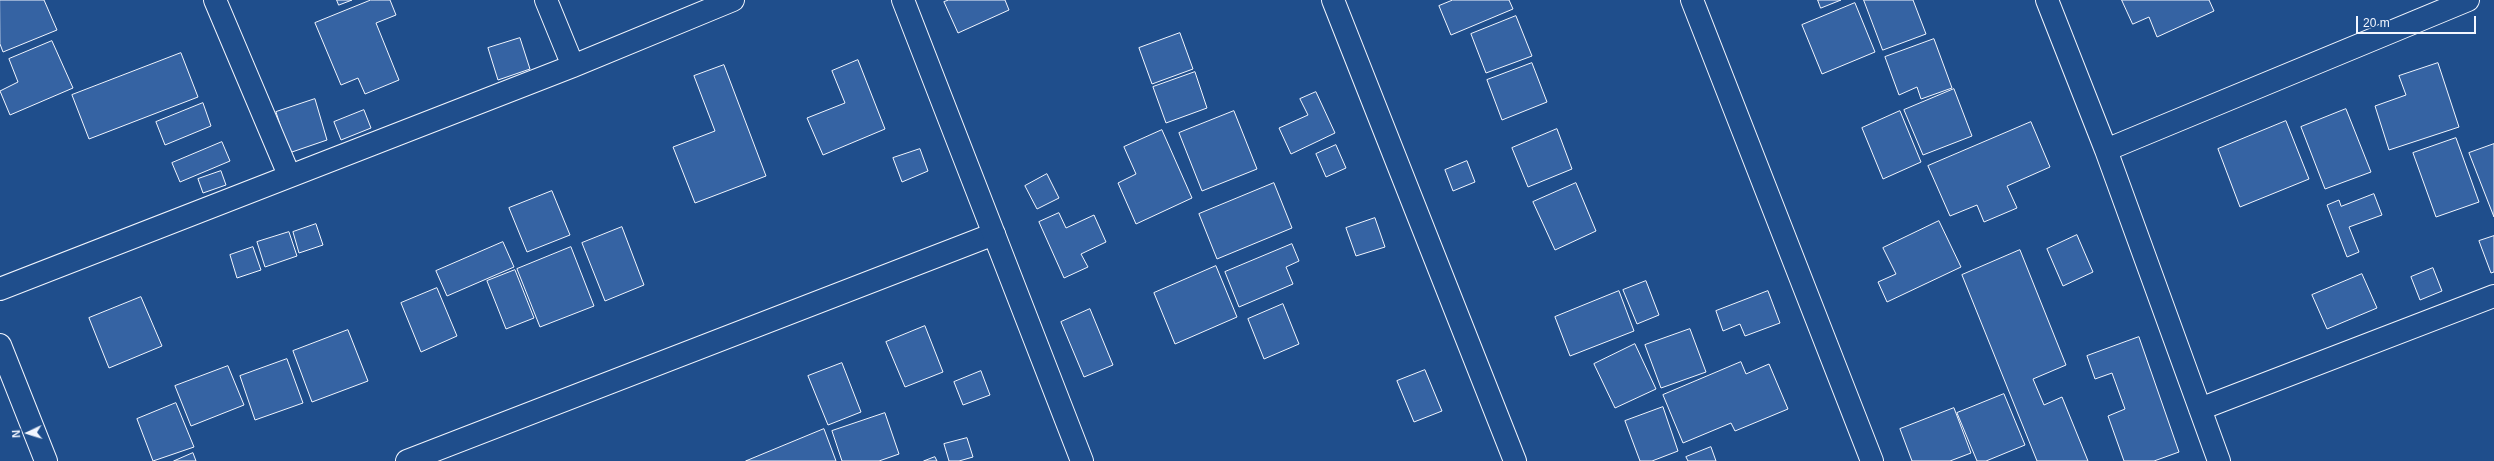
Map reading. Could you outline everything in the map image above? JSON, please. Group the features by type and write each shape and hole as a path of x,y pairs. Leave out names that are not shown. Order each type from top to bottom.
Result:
{"street":[{"path":"215,0 289,175"},
{"path":"546,0 573,66"},
{"path":"0,289 289,175 573,66 734,0"},
{"path":"903,0 1082,461"},
{"path":"1333,0 1515,461"},
{"path":"1692,0 1872,461"},
{"path":"2047,0 2106,150 2219,461"},
{"path":"2106,150 2468,0"},
{"path":"407,461 994,234"},
{"path":"2200,409 2494,296"},
{"path":"0,345 46,461"}],"building":[{"path":"0,0 44,0 57,30 3,52 0,44"},
{"path":"337,0 352,0 339,5"},
{"path":"371,0 390,0 396,15 376,23 399,80 365,94 358,78 341,85 315,23"},
{"path":"949,0 1005,0 1009,10 958,33 944,2"},
{"path":"1453,0 1509,0 1513,9 1451,35 1439,6"},
{"path":"1818,0 1841,0 1821,8"},
{"path":"1864,0 1913,0 1926,34 1883,50"},
{"path":"2122,0 2209,0 2214,11 2157,37 2149,17 2133,24"},
{"path":"1855,3 1875,52 1822,74 1802,25"},
{"path":"1516,16 1532,56 1486,73 1471,34"},
{"path":"1180,33 1193,69 1152,84 1139,48"},
{"path":"520,38 530,69 498,80 488,48"},
{"path":"1934,39 1952,88 1921,99 1917,87 1899,95 1885,57"},
{"path":"52,41 73,88 10,115 0,91 18,82 9,59"},
{"path":"181,53 198,97 89,139 72,95"},
{"path":"858,60 885,129 823,155 807,118 845,103 832,71"},
{"path":"1532,63 1547,102 1502,120 1487,80"},
{"path":"2438,63 2459,127 2389,150 2375,106 2406,95 2399,76"},
{"path":"724,65 766,176 695,203 673,147 715,131 694,76"},
{"path":"1195,72 1207,108 1166,123 1153,87"},
{"path":"1954,89 1972,136 1923,155 1904,110"},
{"path":"1316,92 1335,133 1291,154 1279,128 1308,115 1300,99"},
{"path":"315,99 327,140 289,153 276,112"},
{"path":"203,103 211,126 165,145 156,122"},
{"path":"2346,109 2371,172 2325,189 2301,127"},
{"path":"364,110 371,128 341,140 334,122"},
{"path":"1234,111 1257,169 1202,191 1179,133"},
{"path":"1900,111 1921,162 1883,179 1862,128"},
{"path":"2286,121 2309,179 2240,207 2218,149"},
{"path":"2031,122 2050,167 2007,186 2017,208 1984,222 1977,205 1950,216 1928,166"},
{"path":"1557,129 1572,169 1528,187 1512,148"},
{"path":"1162,130 1192,198 1136,224 1118,183 1136,174 1124,147"},
{"path":"2456,138 2479,202 2436,217 2413,153"},
{"path":"222,142 230,161 180,182 172,163"},
{"path":"2494,144 2494,217 2469,153"},
{"path":"1336,145 1346,168 1326,177 1316,154"},
{"path":"920,149 928,171 902,182 893,158"},
{"path":"1467,161 1475,182 1453,191 1445,170"},
{"path":"221,171 226,185 203,193 198,179"},
{"path":"1047,174 1059,198 1037,209 1025,186"},
{"path":"1274,183 1292,228 1217,259 1199,214"},
{"path":"1576,183 1596,231 1555,250 1533,202"},
{"path":"552,191 570,235 527,252 509,208"},
{"path":"2374,194 2382,215 2349,227 2359,252 2347,257 2327,205 2339,200 2341,206"},
{"path":"1059,213 1066,228 1094,215 1106,242 1081,254 1088,267 1064,278 1039,222"},
{"path":"1375,218 1385,247 1356,256 1346,228"},
{"path":"1939,221 1961,267 1887,302 1878,282 1896,274 1883,248"},
{"path":"316,224 323,245 299,253 293,232"},
{"path":"622,227 644,285 605,301 582,243"},
{"path":"289,232 297,256 265,267 257,242"},
{"path":"2077,235 2093,272 2063,286 2047,249"},
{"path":"2494,236 2494,272 2491,273 2479,241"},
{"path":"503,242 514,267 447,296 436,271"},
{"path":"1292,244 1299,261 1286,267 1293,284 1239,307 1225,272"},
{"path":"253,247 261,270 237,278 230,255"},
{"path":"571,247 594,306 540,327 517,269"},
{"path":"2020,250 2066,365 2033,379 2044,405 2062,397 2088,461 2037,461 1962,275"},
{"path":"1216,266 1237,317 1175,344 1154,293"},
{"path":"2433,268 2442,291 2420,300 2411,277"},
{"path":"515,270 534,318 506,329 487,281"},
{"path":"2362,274 2377,308 2327,329 2312,295"},
{"path":"1646,281 1659,315 1637,324 1623,290"},
{"path":"437,288 457,336 421,352 401,303"},
{"path":"1619,291 1634,331 1570,356 1555,317"},
{"path":"1768,291 1780,323 1745,336 1740,324 1723,331 1716,311"},
{"path":"141,297 162,346 109,368 89,318"},
{"path":"1283,304 1299,344 1264,359 1248,319"},
{"path":"1090,309 1113,365 1084,377 1061,322"},
{"path":"925,326 943,372 905,387 886,342"},
{"path":"1690,329 1706,372 1661,388 1645,345"},
{"path":"348,330 368,381 312,402 293,351"},
{"path":"2139,337 2179,452 2154,461 2124,461 2108,416 2125,409 2112,373 2095,379 2087,356"},
{"path":"1635,344 1656,389 1615,408 1594,364"},
{"path":"287,359 303,403 255,420 240,376"},
{"path":"1741,362 1746,374 1769,364 1788,409 1735,431 1731,423 1683,443 1663,395"},
{"path":"842,363 861,412 828,425 808,376"},
{"path":"228,366 244,405 191,426 175,386"},
{"path":"1425,370 1442,411 1414,422 1397,381"},
{"path":"981,371 990,395 963,405 954,382"},
{"path":"2004,394 2025,445 1986,461 1977,461 1957,413"},
{"path":"176,403 194,447 153,461 137,419"},
{"path":"1663,407 1678,451 1652,461 1640,461 1625,421"},
{"path":"1954,408 1971,453 1950,461 1912,461 1900,429"},
{"path":"885,413 899,454 879,461 842,461 832,431"},
{"path":"824,429 836,461 746,461"},
{"path":"967,438 973,457 959,461 949,461 944,444"},
{"path":"1711,447 1716,461 1688,461 1686,457"},
{"path":"193,453 196,461 174,461"},
{"path":"935,457 937,461 924,461"}]}
